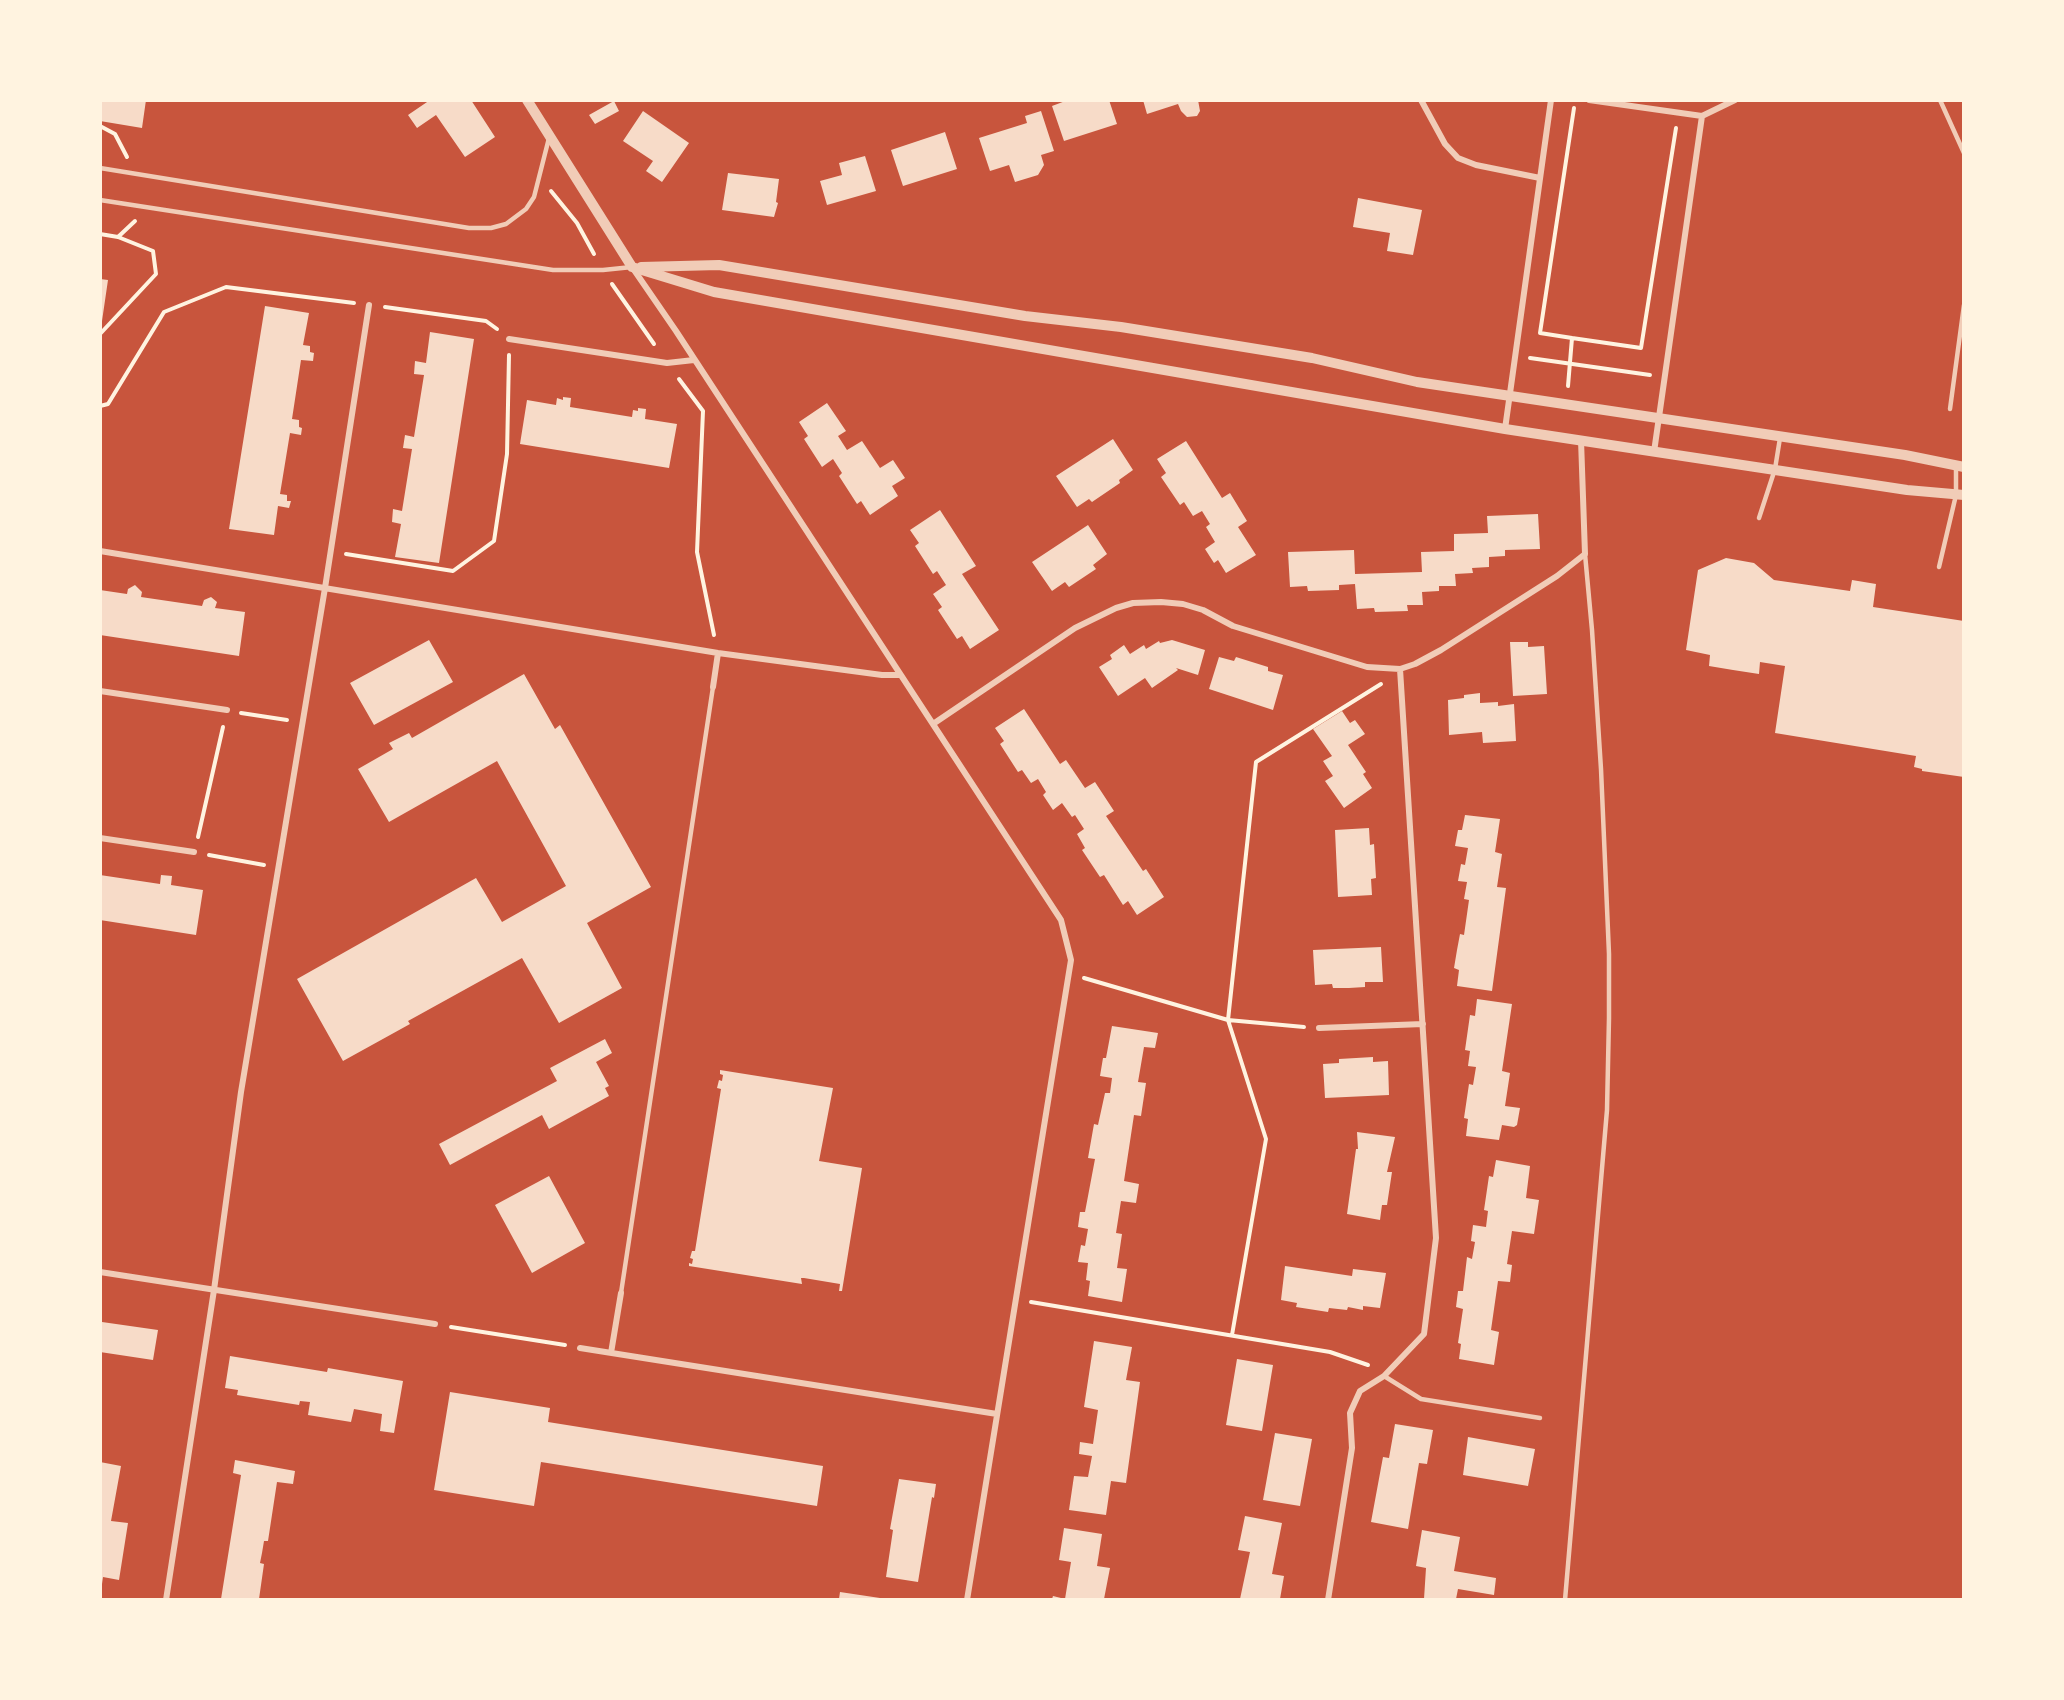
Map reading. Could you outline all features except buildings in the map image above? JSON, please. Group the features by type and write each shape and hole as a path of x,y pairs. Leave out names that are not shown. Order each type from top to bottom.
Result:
{"street":[{"path":"527,100 632,267 676,330 1061,920 1071,960 967,1599"},
{"path":"1421,100 1445,144 1458,158 1476,165 1540,178"},
{"path":"1505,429 1551,100"},
{"path":"1589,100 1702,116 1735,100"},
{"path":"1654,452 1702,116"},
{"path":"632,267 719,265 1025,316 1121,327 1312,358 1417,382 1781,435 1960,466"},
{"path":"632,267 723,294 1505,429 1907,490 1960,495"},
{"path":"166,1599 242,1092 369,305"},
{"path":"509,339 667,363 694,360"},
{"path":"933,724 1075,628 1116,608 1133,603 1183,604 1203,610 1233,626 1367,667 1400,669 1415,664 1557,576 1585,554 1581,440"},
{"path":"100,552 718,653 882,675 900,675"},
{"path":"713,687 718,653"},
{"path":"1328,1599 1352,1448 1350,1413 1360,1391 1384,1376 1424,1334 1436,1238 1400,669"},
{"path":"100,691 227,710"},
{"path":"100,838 194,852"},
{"path":"1319,1028 1423,1024"},
{"path":"100,1272 435,1324"},
{"path":"611,1353 621,1293"},
{"path":"580,1348 997,1414"}],"lane":[{"path":"1940,100 1964,153"},
{"path":"100,168 491,228 506,224 526,209 534,197 550,135"},
{"path":"100,200 553,270 603,270 632,267"},
{"path":"1950,408 1964,306"},
{"path":"1759,518 1775,470 1781,435"},
{"path":"1940,567 1960,495 1960,466"},
{"path":"1565,1599 1607,1110 1609,1018 1609,954 1600,757 1592,619 1585,554"},
{"path":"621,1293 713,687"},
{"path":"1384,1376 1421,1399 1540,1418"}],"path":[{"path":"1575,100 1540,333 1641,348 1678,113"},
{"path":"538,184 550,191 577,223 603,270 703,411 697,552 718,653"},
{"path":"100,234 118,237 153,251 156,274 100,334"},
{"path":"100,406 108,404 164,312 226,286 486,321 509,339 507,453 494,541 453,572 330,551"},
{"path":"1571,364 1572,338"},
{"path":"1515,356 1665,377"},
{"path":"1232,1335 1266,1139 1228,1020 1256,762 1374,690 1400,669"},
{"path":"279,867 194,852 227,710 303,722"},
{"path":"1068,974 1228,1020 1319,1028"},
{"path":"1015,1300 1330,1352 1363,1362 1384,1376"},
{"path":"435,1324 580,1348"}]}
